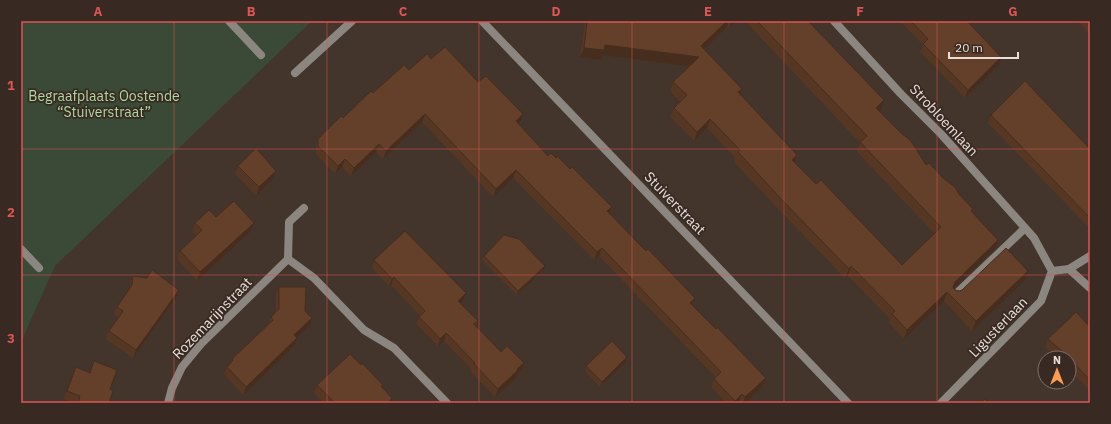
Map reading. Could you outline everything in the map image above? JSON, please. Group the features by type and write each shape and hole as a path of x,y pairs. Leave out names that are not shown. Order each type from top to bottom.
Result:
{"street":[{"path":"229,21 261,55"},
{"path":"295,72 352,21"},
{"name":"Stuiverstraat","path":"482,21 848,403"},
{"name":"Strobloemlaan","path":"834,21 901,94 942,134 1034,238 1052,271"},
{"path":"304,208 289,222 288,260 314,278 364,330 394,348 447,403"},
{"path":"954,295 1025,228"},
{"path":"21,249 39,268"},
{"path":"1052,271 1069,270 1090,256"},
{"name":"Rozemarijnstraat","path":"168,403 172,388 182,367 201,344 288,260"},
{"path":"1069,270 1090,288"},
{"name":"Ligusterlaan","path":"941,403 1040,301 1052,271"}],"green space":[{"name":"Begraafplaats Oostende “Stuiverstraat”","path":"21,21 312,21 55,266 21,345"}],"building":[{"path":"587,21 727,21 701,46 742,89 738,92 797,155 792,160 816,184 821,180 902,265 941,227 860,142 867,136 757,21 808,21 884,100 876,108 911,141 926,165 929,163 943,178 955,187 958,193 973,209 971,211 998,240 955,282 953,287 955,290 962,290 1006,248 1028,271 976,321 947,292 907,330 892,314 895,311 851,266 849,269 782,200 738,152 740,150 710,119 697,132 674,108 687,95 673,82 699,57 605,45 604,50 584,48"},
{"path":"911,21 967,21 1001,57 968,90 923,44 928,39"},
{"path":"445,47 478,82 486,76 523,114 516,121 548,156 551,153 556,158 557,156 570,169 572,167 612,207 607,211 646,251 648,249 695,298 690,303 716,329 717,327 766,378 745,397 742,394 735,401 714,379 721,372 602,248 597,252 516,170 496,189 425,114 386,151 379,144 354,168 345,159 338,166 318,146 318,139 341,116 343,118 371,91 373,93 404,65 409,70 427,54 431,59"},
{"path":"1025,81 1090,149 1090,218 991,115"},
{"path":"256,148 276,171 259,187 238,166"},
{"path":"234,201 254,223 200,272 180,251 202,230 195,223 209,210 216,217"},
{"path":"405,231 466,293 458,301 478,321 474,324 501,352 507,346 524,363 498,389 446,333 440,339 419,317 425,311 394,277 392,279 374,260"},
{"path":"504,235 519,239 545,266 518,291 484,256"},
{"path":"152,270 179,290 136,350 109,331 123,311 117,307 132,285 133,276 147,278"},
{"path":"279,287 306,287 305,311 312,318 294,335 297,338 246,387 227,367 233,360 232,359 273,320 271,317 279,309"},
{"path":"1076,312 1090,327 1090,380 1077,366 1077,350 1060,350 1048,339"},
{"path":"612,341 627,357 602,382 586,366"},
{"path":"350,354 361,365 362,363 383,385 381,386 392,398 388,403 335,403 317,385"},
{"path":"94,361 117,370 110,389 113,391 109,403 78,403 80,396 67,391 76,367 90,373"},
{"path":"985,399 988,403 981,403"}]}
